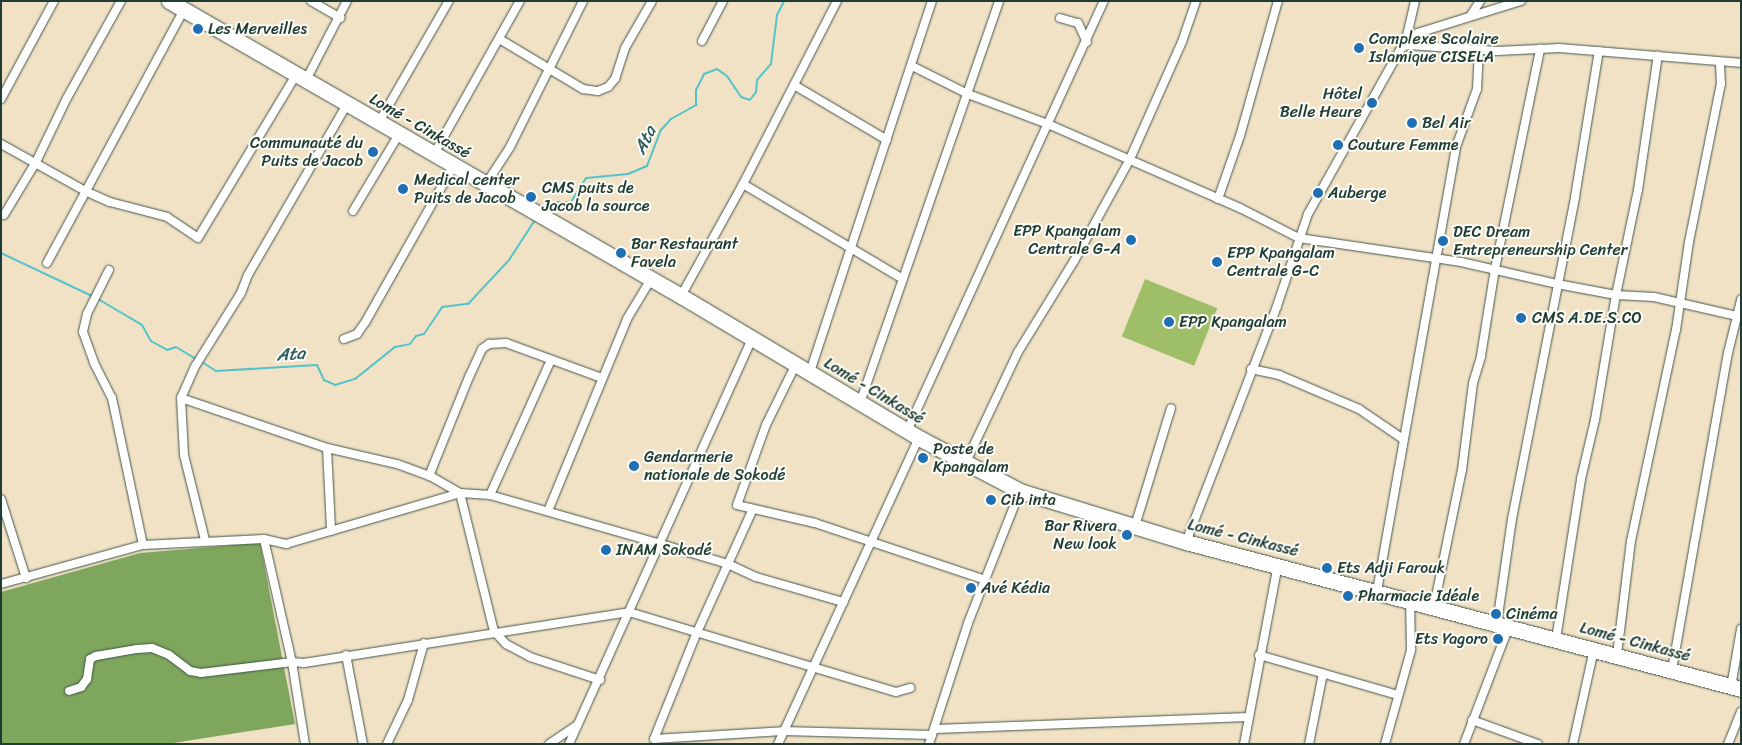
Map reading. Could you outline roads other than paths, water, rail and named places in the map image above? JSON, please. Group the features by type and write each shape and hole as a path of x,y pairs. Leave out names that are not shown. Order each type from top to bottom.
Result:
{"highway":[{"name":"Lomé - Cinkassé","path":"169,1 652,279 913,435 965,464 1020,491 1186,542 1410,599 1736,688"}],"street":[{"path":"1,99 54,1"},
{"path":"4,215 36,162 67,98 120,1"},
{"path":"311,1 340,18"},
{"path":"1,144 85,191 110,202 167,217 198,238 340,18 347,1"},
{"path":"379,122 449,1"},
{"path":"434,154 501,40 520,1"},
{"path":"486,184 510,147 583,1"},
{"path":"501,40 548,71 583,89 598,91 608,87 652,1"},
{"path":"702,41 723,1"},
{"path":"681,296 743,184 837,1"},
{"path":"810,372 932,1"},
{"path":"860,403 999,1"},
{"path":"778,744 869,543 913,435 1050,125 1055,108 1087,42 1104,1"},
{"path":"965,464 1018,352 1074,261 1128,161 1159,86 1182,42 1196,1"},
{"path":"1218,199 1240,136 1278,1"},
{"path":"1186,542 1299,238 1339,153 1361,123 1406,40 1416,1"},
{"path":"1471,15 1480,1"},
{"path":"1406,40 1418,33 1520,1"},
{"path":"47,263 184,10"},
{"path":"1060,18 1078,23 1087,42"},
{"path":"1400,48 1408,45 1479,50 1599,50 1741,63"},
{"path":"1434,606 1462,470 1473,384 1481,356 1495,269 1540,49"},
{"path":"1377,591 1402,439 1429,310 1436,258 1456,147 1474,103 1480,73 1479,50"},
{"path":"1464,744 1503,624 1515,502 1599,50"},
{"path":"1556,639 1581,479 1595,420 1616,295 1638,190 1658,55"},
{"path":"1617,655 1631,542 1680,305 1688,242 1721,84 1720,62"},
{"path":"912,66 968,94 1050,125 1128,161 1218,199 1299,238 1436,258 1616,295 1654,297 1680,305 1738,316"},
{"path":"794,85 887,140"},
{"path":"205,540 184,455 181,398 196,366 347,104"},
{"path":"353,211 398,134"},
{"path":"344,339 357,334 366,320 454,165"},
{"path":"743,184 902,279"},
{"path":"109,270 86,314 83,332 94,363 112,398 143,545"},
{"path":"548,511 626,319 652,279"},
{"path":"1672,670 1741,300"},
{"path":"569,744 576,725 600,680 629,612 662,544 752,338"},
{"path":"429,476 482,349 497,342 506,343 602,378"},
{"path":"490,495 551,360"},
{"path":"796,364 766,425 737,506 815,524 985,580"},
{"path":"1251,369 1278,375 1359,409 1402,439"},
{"path":"181,398 327,448 397,464 429,476 460,493 494,631 506,644 530,657 600,680"},
{"path":"1135,526 1171,408"},
{"path":"327,448 331,531"},
{"path":"929,744 968,623 1020,491"},
{"path":"1,584 143,545 205,540 264,539 286,544 460,493 490,495 548,511 728,564 756,577 843,602"},
{"path":"1,499 26,578"},
{"path":"752,511 697,632 654,739 784,731 934,732 1248,717"},
{"path":"264,539 292,662 305,744"},
{"path":"1244,744 1259,655 1278,564"},
{"path":"1385,744 1410,650 1410,599"},
{"path":"69,692 81,688 87,679 90,660 96,656 137,649 152,648 170,655 190,671 201,673 346,656 494,631 629,612 814,665 896,692 910,688"},
{"path":"1736,688 1741,629"},
{"path":"387,744 408,700 424,643"},
{"path":"1573,744 1594,649"},
{"path":"1259,655 1398,695"},
{"path":"346,656 363,744"},
{"path":"1310,744 1323,673"},
{"path":"1728,744 1741,712"},
{"path":"1472,720 1538,744"},
{"path":"549,744 576,725"}],"waterway":[{"name":"Ata","path":"544,210 557,202 571,202 586,178 628,174 647,166 661,130 671,119 696,105 696,90 704,74 717,69 727,76 741,97 750,100 756,92 757,80 771,64 777,15 784,1"},
{"name":"Ata","path":"202,362 216,371 317,365 324,380 335,385 355,379 395,347 410,344 416,336 424,334 442,307 468,304 509,260 535,220"},
{"name":"Ata","path":"1,253 94,297"},
{"name":"Ata","path":"98,299 142,325 151,341 167,350 176,347 198,360"}],"place":[{"name":"Les Merveilles","path":"198,29"},
{"name":"Complexe Scolaire Islamique CISELA","path":"1359,48"},
{"name":"Hôtel Belle Heure","path":"1372,103"},
{"name":"Bel Air","path":"1412,123"},
{"name":"Couture Femme","path":"1338,145"},
{"name":"Communauté du Puits de Jacob","path":"373,152"},
{"name":"Medical center Puits de Jacob","path":"403,189"},
{"name":"Auberge","path":"1318,193"},
{"name":"CMS puits de Jacob la source","path":"531,197"},
{"name":"EPP Kpangalam Centrale G-A","path":"1131,240"},
{"name":"DEC Dream Entrepreneurship Center","path":"1443,241"},
{"name":"Bar Restaurant Favela","path":"621,253"},
{"name":"EPP Kpangalam Centrale G-C","path":"1217,262"},
{"name":"CMS A.DE.S.CO","path":"1521,318"},
{"name":"EPP Kpangalam","path":"1169,322"},
{"name":"Poste de Kpangalam","path":"923,458"},
{"name":"Gendarmerie nationale de Sokodé","path":"634,466"},
{"name":"Cib inta","path":"991,500"},
{"name":"Bar Rivera New look","path":"1127,535"},
{"name":"INAM Sokodé","path":"606,550"},
{"name":"Ets Adji Farouk","path":"1327,568"},
{"name":"Avé Kédia","path":"971,588"},
{"name":"Pharmacie Idéale","path":"1348,596"},
{"name":"Cinéma","path":"1496,614"},
{"name":"Ets Yagoro","path":"1498,639"}]}
